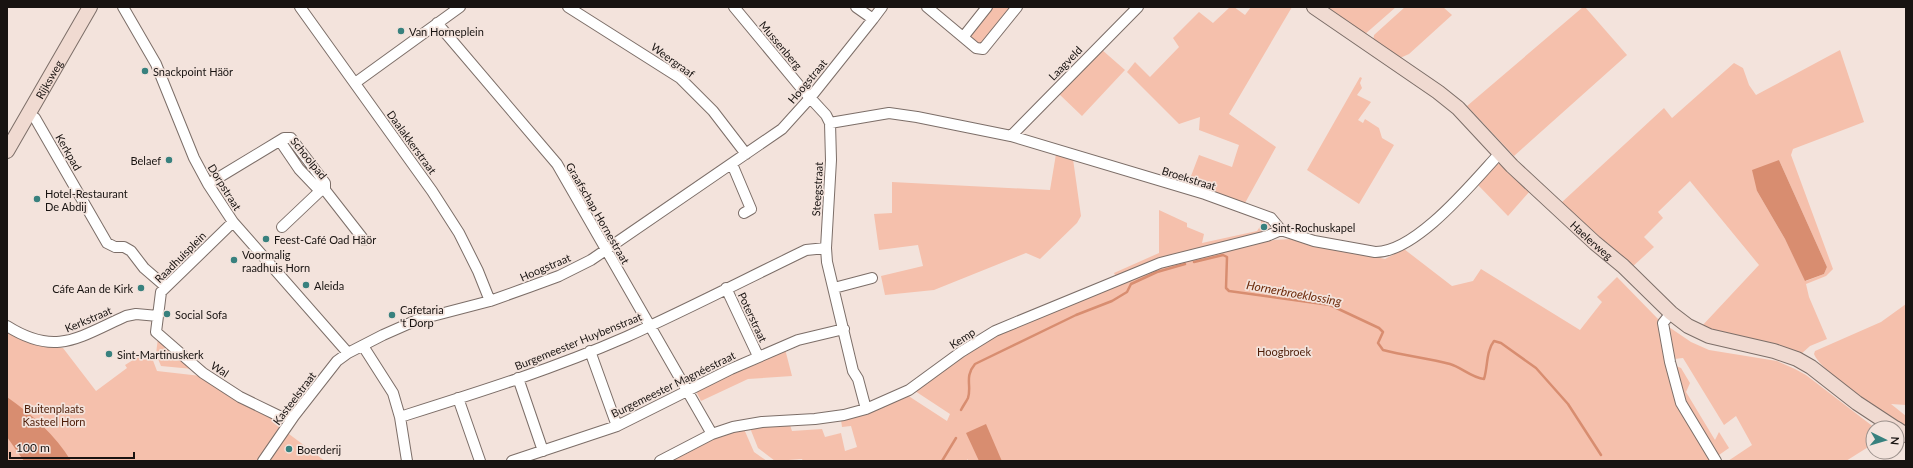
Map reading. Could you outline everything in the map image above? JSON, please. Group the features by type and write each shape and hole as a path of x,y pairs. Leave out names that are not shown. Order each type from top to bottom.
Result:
{"street":[{"name":"Rijksweg","path":"7,151 32,116 90,7"},
{"name":"Dorpstraat","path":"124,7 156,64 194,158 208,184 233,222 348,353"},
{"name":"Daalakkerstraat","path":"300,7 432,191 459,233 478,271 490,301"},
{"path":"355,83 460,7"},
{"name":"Weergraaf","path":"568,7 680,78 713,111 746,154"},
{"name":"Mussenberg","path":"734,7 810,98"},
{"path":"856,7 873,19"},
{"name":"Hoogstraat","path":"348,353 383,334 417,320 490,301 559,276 605,251 782,129 810,98 882,7"},
{"path":"928,7 964,36 976,48 983,49 1017,7"},
{"path":"964,36 987,7"},
{"name":"Haelerweg","path":"1314,7 1444,96 1477,126 1500,153 1595,243 1623,266 1671,313 1688,326 1709,336 1774,351 1797,359 1811,367 1857,403 1882,420"},
{"name":"Laagveld","path":"1011,136 1134,8"},
{"name":"Graafschap Hornestraat","path":"437,23 556,164 712,434"},
{"path":"810,98 826,115 830,123"},
{"name":"Broekstraat","path":"830,123 890,114 917,117 1011,136 1205,194 1272,218 1281,230 1314,241 1385,253 1394,250 1440,218 1500,153"},
{"name":"Kerkpad","path":"32,116 62,162 107,243 115,247 124,247 131,250 144,268 166,287"},
{"name":"Steegstraat","path":"830,123 831,160 826,248 827,262 853,371 858,379 866,409"},
{"name":"Schoolpad","path":"208,184 280,141 299,169 322,191 364,240"},
{"path":"732,164 751,209 744,212"},
{"name":"Schoolpad","path":"282,227 322,191"},
{"name":"Raadhuisplein","path":"158,316 161,292 233,222"},
{"name":"Kemp","path":"660,461 712,434 733,427 762,422 815,419 844,415 866,409 909,390 961,352 995,331 1160,263 1267,236 1281,230"},
{"name":"Burgemeester Huybenstraat","path":"400,417 518,378 626,337 806,250 826,248"},
{"path":"834,288 872,278"},
{"name":"Poterstraat","path":"726,288 758,356"},
{"path":"1671,313 1663,323 1670,362 1682,403 1716,461"},
{"name":"Kerkstraat","path":"7,326 38,342 51,343 64,342 126,316 136,314 158,316"},
{"name":"Wal","path":"158,316 156,332 202,373 240,397 279,416 294,416"},
{"name":"Burgemeester Magnéestraat","path":"512,461 617,426 686,390 758,356 798,340 844,329"},
{"path":"363,346 393,393 400,417 407,461"},
{"path":"590,351 617,426"},
{"name":"Kasteelstraat","path":"263,461 294,416 337,361 348,353"},
{"path":"518,378 543,451"},
{"path":"458,398 480,461"}],"green space":[{"path":"992,7 1013,7 980,46 971,38 972,34"},
{"path":"1230,7 1234,7 1245,15 1251,7 1292,7 1229,114 1276,147 1245,203 1188,184 1199,155 1232,167 1239,145 1199,130 1200,117 1179,124 1127,72 1135,62 1150,77 1179,47 1173,38 1199,12 1213,23"},
{"path":"1323,7 1396,7 1364,35"},
{"path":"1405,7 1443,7 1452,15 1409,54 1400,58 1373,42 1374,35"},
{"path":"1583,7 1585,7 1627,55 1514,156 1467,106"},
{"path":"1101,49 1125,70 1082,116 1058,93"},
{"path":"1840,50 1864,122 1793,149 1791,155 1833,269 1826,276 1806,284 1809,297 1827,339 1810,346 1800,355 1701,327 1759,265 1690,181 1658,212 1663,218 1644,237 1654,247 1631,268 1561,203 1664,108 1672,118 1734,63 1743,68 1749,85 1756,95","holes":["1779,160 1827,267 1824,274 1806,281 1785,239 1757,191"]},
{"path":"1360,77 1362,78 1360,83 1362,88 1357,95 1371,102 1358,120 1363,123 1365,119 1379,128 1382,138 1394,145 1359,204 1307,170"},
{"path":"1056,154 1073,159 1081,216 1077,223 1040,259 1026,253 934,290 885,295 881,276 923,266 918,245 879,250 874,214 892,213 892,182 1050,190"},
{"path":"1496,164 1500,164 1530,191 1508,216 1477,184"},
{"path":"1159,210 1187,223 1187,227 1204,234 1202,243 1257,231 1261,225 1261,220 1235,210 1258,216 1268,222 1270,227 1269,232 1116,277 1114,273 1159,253"},
{"name":"Hoogbroek","path":"1290,239 1385,259 1404,249 1452,286 1473,281 1481,269 1580,330 1602,302 1597,297 1617,277 1658,319 1668,368 1712,461 968,461 968,459 966,461 803,461 802,459 775,461 758,448 750,428 790,425 792,431 822,429 825,437 841,433 845,451 857,447 851,426 842,427 841,420 862,415 907,395 947,421 950,414 915,391 984,342 1159,268 1274,240"},
{"path":"1906,304 1906,405 1891,404 1906,416 1906,427 1905,420 1896,420 1841,382 1819,362 1814,354 1815,351 1881,322"},
{"path":"1666,325 1691,342 1709,350 1777,361 1795,369 1806,375 1865,420 1865,449 1846,461 1728,461 1752,445 1736,416 1724,425 1683,358 1674,359"},
{"name":"Buitenplaats Kasteel Horn","path":"7,331 20,339 34,344 63,348 96,391 127,368 125,365 149,350 157,371 201,376 231,398 283,424 281,428 325,461 7,461"},
{"path":"158,338 193,369 161,366 156,354"},
{"path":"785,349 792,376 748,379 701,401 696,391"},
{"path":"1676,366 1681,368 1690,383 1686,392 1715,440 1719,432 1729,448 1719,455 1687,405"},
{"path":"744,429 754,452 767,461 670,461 719,436"}],"shaded area":[{"path":"1779,160 1827,267 1824,274 1805,281 1785,239 1757,191 1752,170"},
{"path":"7,397 42,426 58,442 71,461 24,461 7,437"},
{"path":"986,424 1002,461 979,461 966,433"}],"waterway":[{"name":"Hornerbroeklossing","path":"1194,262 1223,255 1227,257 1226,288 1229,291 1330,305 1379,328 1383,332 1378,343 1383,350 1450,364 1480,378 1484,379 1491,345 1494,341 1501,343 1536,368 1568,404 1601,455"},
{"name":"Hornerbroeklossing","path":"961,410 968,398 969,377 975,364 1076,315 1112,301 1127,292 1131,284 1157,272 1185,264"},
{"name":"Hornerbroeklossing","path":"942,461 956,438"}],"place":[{"name":"Van Horneplein","path":"401,31"},
{"name":"Snackpoint Häör","path":"145,71"},
{"name":"Belaef","path":"169,160"},
{"name":"Hotel-Restaurant De Abdij","path":"37,199"},
{"name":"Sint-Rochuskapel","path":"1264,227"},
{"name":"Feest-Café Oad Häör","path":"266,239"},
{"name":"Voormalig raadhuis Horn","path":"234,260"},
{"name":"Aleida","path":"306,285"},
{"name":"Cáfe Aan de Kirk","path":"141,288"},
{"name":"Social Sofa","path":"167,314"},
{"name":"Cafetaria 't Dorp","path":"392,315"},
{"name":"Sint-Martinuskerk","path":"109,354"},
{"name":"Boerderij","path":"289,449"}]}
